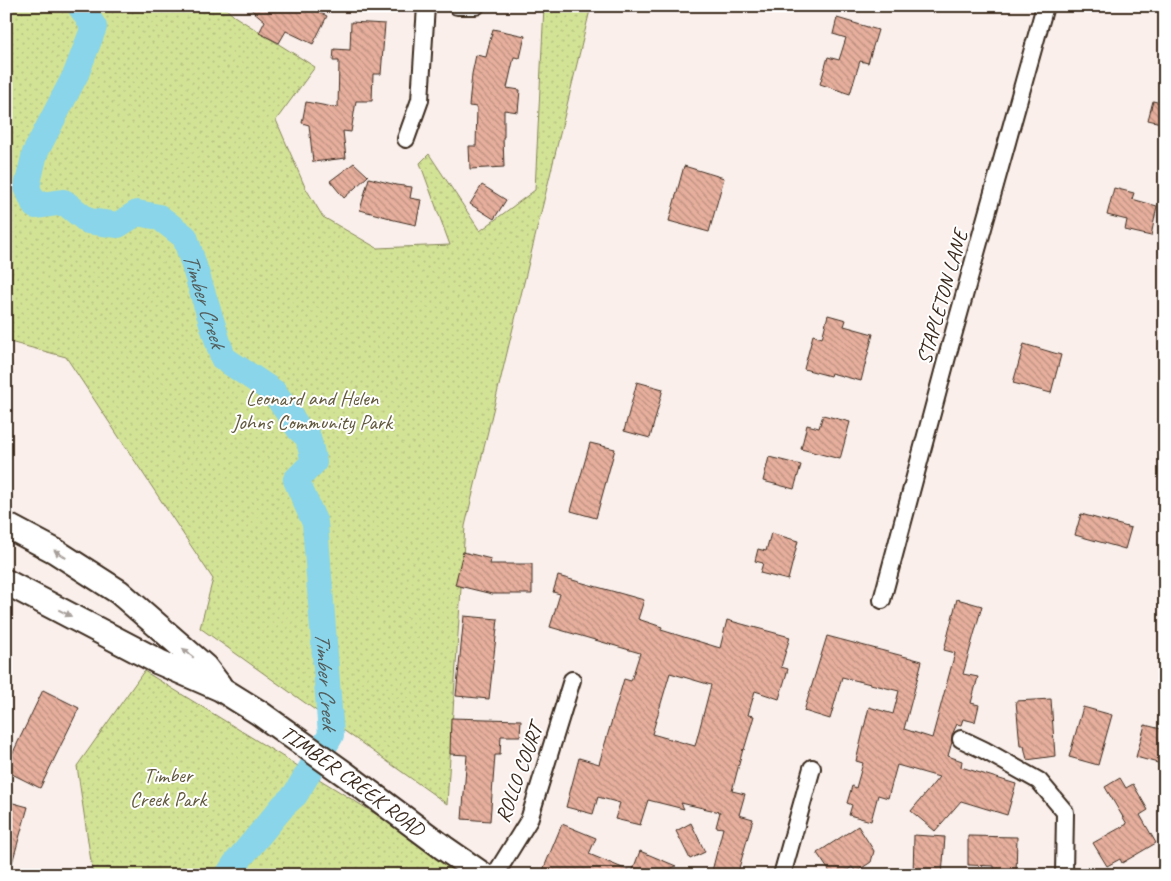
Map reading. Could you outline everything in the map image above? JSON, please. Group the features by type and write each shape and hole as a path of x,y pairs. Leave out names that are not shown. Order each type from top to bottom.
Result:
{"street":[{"path":"406,139 420,100 426,6"},
{"path":"458,6 476,6"},
{"name":"STAPLETON LANE","path":"882,600 947,357 1045,6"},
{"name":"TIMBER CREEK ROAD","path":"6,525 55,551 118,592 206,667 221,689"},
{"name":"TIMBER CREEK ROAD","path":"6,582 160,662 221,689 258,712 483,875"},
{"name":"ROLLO COURT","path":"495,875 529,820 572,680"},
{"path":"961,739 1039,781 1065,812 1064,875"},
{"path":"782,875 812,768"}],"green space":[{"name":"Leonard and Helen Johns Community Park","path":"6,6 223,6 234,16 315,67 276,120 305,187 323,217 377,248 450,245 420,163 429,154 480,231 535,190 544,6 591,6 465,526 447,804 200,628 213,579 66,357 6,341"},
{"name":"Timber Creek Park","path":"144,671 468,871 465,875 93,875 77,766"}],"building":[{"path":"247,6 307,6 327,16 313,44 286,31 279,43 259,33 265,21"},
{"path":"837,18 878,30 868,63 860,61 850,94 820,84 828,57 839,60 846,38 833,34"},
{"path":"351,22 385,24 381,74 373,74 372,101 356,101 351,132 343,131 346,158 313,162 309,125 302,123 306,102 338,108 339,61 333,61 334,49 350,50"},
{"path":"493,29 525,36 520,58 514,57 507,88 520,90 518,112 504,110 504,167 470,169 469,146 476,146 477,107 469,106 472,74 476,55 486,57"},
{"path":"1153,101 1165,104 1165,124 1148,120"},
{"path":"354,163 368,176 344,198 330,181"},
{"path":"684,166 724,178 709,232 669,221"},
{"path":"369,178 412,187 410,198 421,200 416,225 360,210"},
{"path":"482,185 506,200 494,219 470,204"},
{"path":"1114,188 1134,193 1132,199 1157,206 1151,236 1125,230 1127,220 1107,215"},
{"path":"828,315 846,320 844,326 873,334 861,381 831,373 830,376 804,369 813,335 822,338"},
{"path":"1024,344 1061,355 1051,393 1013,383"},
{"path":"637,382 663,389 650,438 624,431"},
{"path":"823,415 850,422 840,459 801,449 807,425 819,428"},
{"path":"590,443 615,449 596,518 571,511"},
{"path":"769,457 801,465 794,489 763,481"},
{"path":"1081,514 1131,528 1125,549 1075,535"},
{"path":"771,533 798,541 788,580 760,573 763,563 755,561 758,549 766,551"},
{"path":"463,552 491,559 490,564 532,564 532,594 492,594 455,585"},
{"path":"558,576 644,600 638,619 662,627 661,630 720,648 727,620 790,637 781,667 788,669 779,699 755,691 748,715 754,716 732,791 745,794 739,815 753,819 737,875 711,875 723,828 716,827 720,812 681,803 684,809 648,800 640,825 615,819 620,803 598,797 593,814 566,807 579,758 599,764 624,679 631,681 640,653 550,627 560,594 553,592","holes":["670,673 711,685 695,746 652,734"]},
{"path":"957,599 982,606 963,674 978,677 971,703 979,705 975,722 963,719 961,725 957,724 952,735 948,756 962,761 961,767 1016,784 1007,815 961,801 935,831 911,811 939,777 897,765 888,798 878,795 871,821 849,815 852,805 847,803 852,786 856,788 863,763 856,761 869,707 893,714 899,691 842,677 830,719 804,711 827,636 922,661 904,729 932,738 955,653 944,650"},
{"path":"464,616 498,619 489,699 456,696"},
{"path":"43,690 79,708 40,788 6,771 6,767"},
{"path":"1051,699 1055,756 1027,760 1024,746 1020,746 1016,701"},
{"path":"1083,707 1112,715 1098,765 1069,757"},
{"path":"451,718 521,720 520,736 501,736 500,755 495,755 490,821 462,819 467,755 450,754"},
{"path":"1145,725 1165,730 1165,765 1136,757"},
{"path":"1120,778 1126,788 1133,784 1148,810 1140,815 1156,843 1122,863 1120,859 1107,866 1093,843 1127,824 1105,787"},
{"path":"6,801 28,807 10,870 6,869"},
{"path":"691,823 705,852 690,859 676,831"},
{"path":"562,824 596,838 589,854 632,872 640,851 676,866 658,875 541,875"},
{"path":"858,826 874,851 871,862 856,872 852,867 840,875 832,875 817,853"},
{"path":"914,835 945,837 942,875 913,875"},
{"path":"968,836 1017,837 1016,875 994,875 994,866 968,865"}],"waterway":[{"name":"Timber Creek","path":"80,6 94,27 76,74 35,153 27,187 35,206 64,202 88,221 118,225 137,213 159,217 185,237 223,358 274,392 299,429 308,437 314,462 296,480 315,523 331,735 295,795 284,805 228,875"}]}
